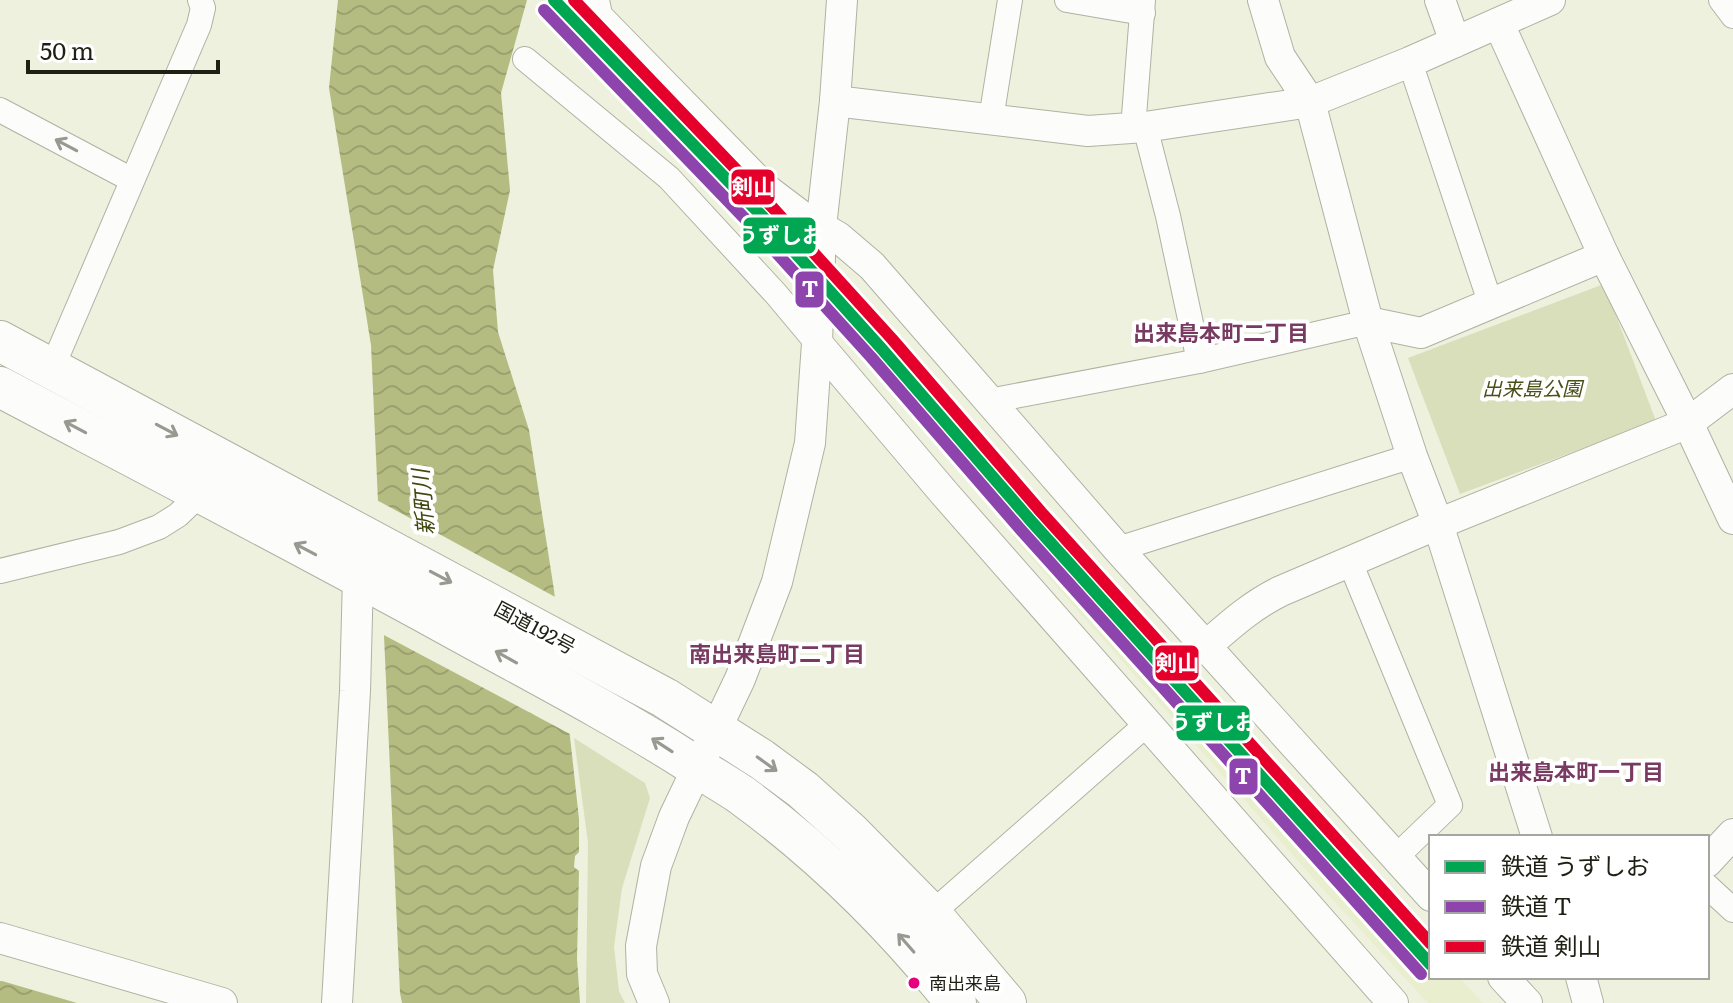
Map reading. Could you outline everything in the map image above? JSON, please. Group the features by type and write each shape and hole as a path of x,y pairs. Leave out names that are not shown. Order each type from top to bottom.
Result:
{"highway":[{"name":"国道192号","path":"0,341 665,698 761,759 803,790 851,833 931,914 1006,1003"},
{"name":"国道192号","path":"0,387 575,695 644,733 737,792 780,824 832,870 889,925 956,1003"}],"street":[{"path":"52,368 199,25 203,8 200,0"},
{"path":"597,0 600,15 768,187 838,237 872,266 1118,549 1429,894"},
{"path":"654,1003 642,974 641,946 656,866 674,817 740,679 777,582 810,443 821,227 842,0"},
{"path":"991,119 1010,0"},
{"path":"1067,0 1143,6 1139,128 1167,212 1199,361"},
{"path":"1263,0 1280,57 1310,102 1368,322 1438,524 1536,835"},
{"path":"1440,0 1455,42"},
{"path":"835,101 1088,131 1139,128 1310,102 1550,0"},
{"path":"1721,0 1733,16"},
{"path":"1499,24 1604,256 1733,519"},
{"path":"525,59 669,178 776,294 955,505 1393,1003"},
{"path":"1410,62 1490,302"},
{"path":"0,110 132,180"},
{"path":"989,401 1199,361 1368,322 1421,333 1604,256"},
{"path":"1206,646 1259,602 1438,524 1688,423 1733,389"},
{"path":"1118,549 1412,456"},
{"path":"0,571 119,542 159,527 178,515 201,493"},
{"path":"1350,562 1450,805 1396,857"},
{"path":"337,1003 355,691 366,581"},
{"path":"931,914 1147,724"},
{"path":"1709,860 1733,834"},
{"path":"1709,888 1733,910"},
{"path":"0,938 222,1003"},
{"path":"1505,979 1527,1003"}],"shaded area":[{"path":"1039,512 1429,944 1429,979 1461,979 1483,1003 1428,1003 1321,887 1013,537"}],"green space":[{"name":"出来島公園","path":"1604,284 1656,421 1460,494 1408,358"},
{"path":"574,738 645,783 650,798 622,888 614,947 619,991 625,1003 586,1003 588,843"}],"water":[{"name":"新町川","path":"338,0 527,0 501,93 510,190 493,270 498,332 529,430 554,590 579,819 579,852 575,856 574,867 579,871 577,959 580,1003 402,1003 371,345 329,88"},
{"path":"2,981 77,1003 0,1003"}],"pier":[{"path":"373,498 559,599 572,715 570,734 380,633"}],"rail line":[{"name":"うずしお","path":"554,0 763,217 1031,521 1429,963"},
{"name":"剣山","path":"574,0 773,208 892,339 1041,512 1429,942"},
{"name":"T","path":"544,10 753,227 1421,974"}],"place":[{"name":"南出来島","path":"914,983"}],"district":[{"name":"出来島本町二丁目","path":"1221,333"},
{"name":"南出来島町二丁目","path":"777,654"},
{"name":"出来島本町一丁目","path":"1576,772"}]}
